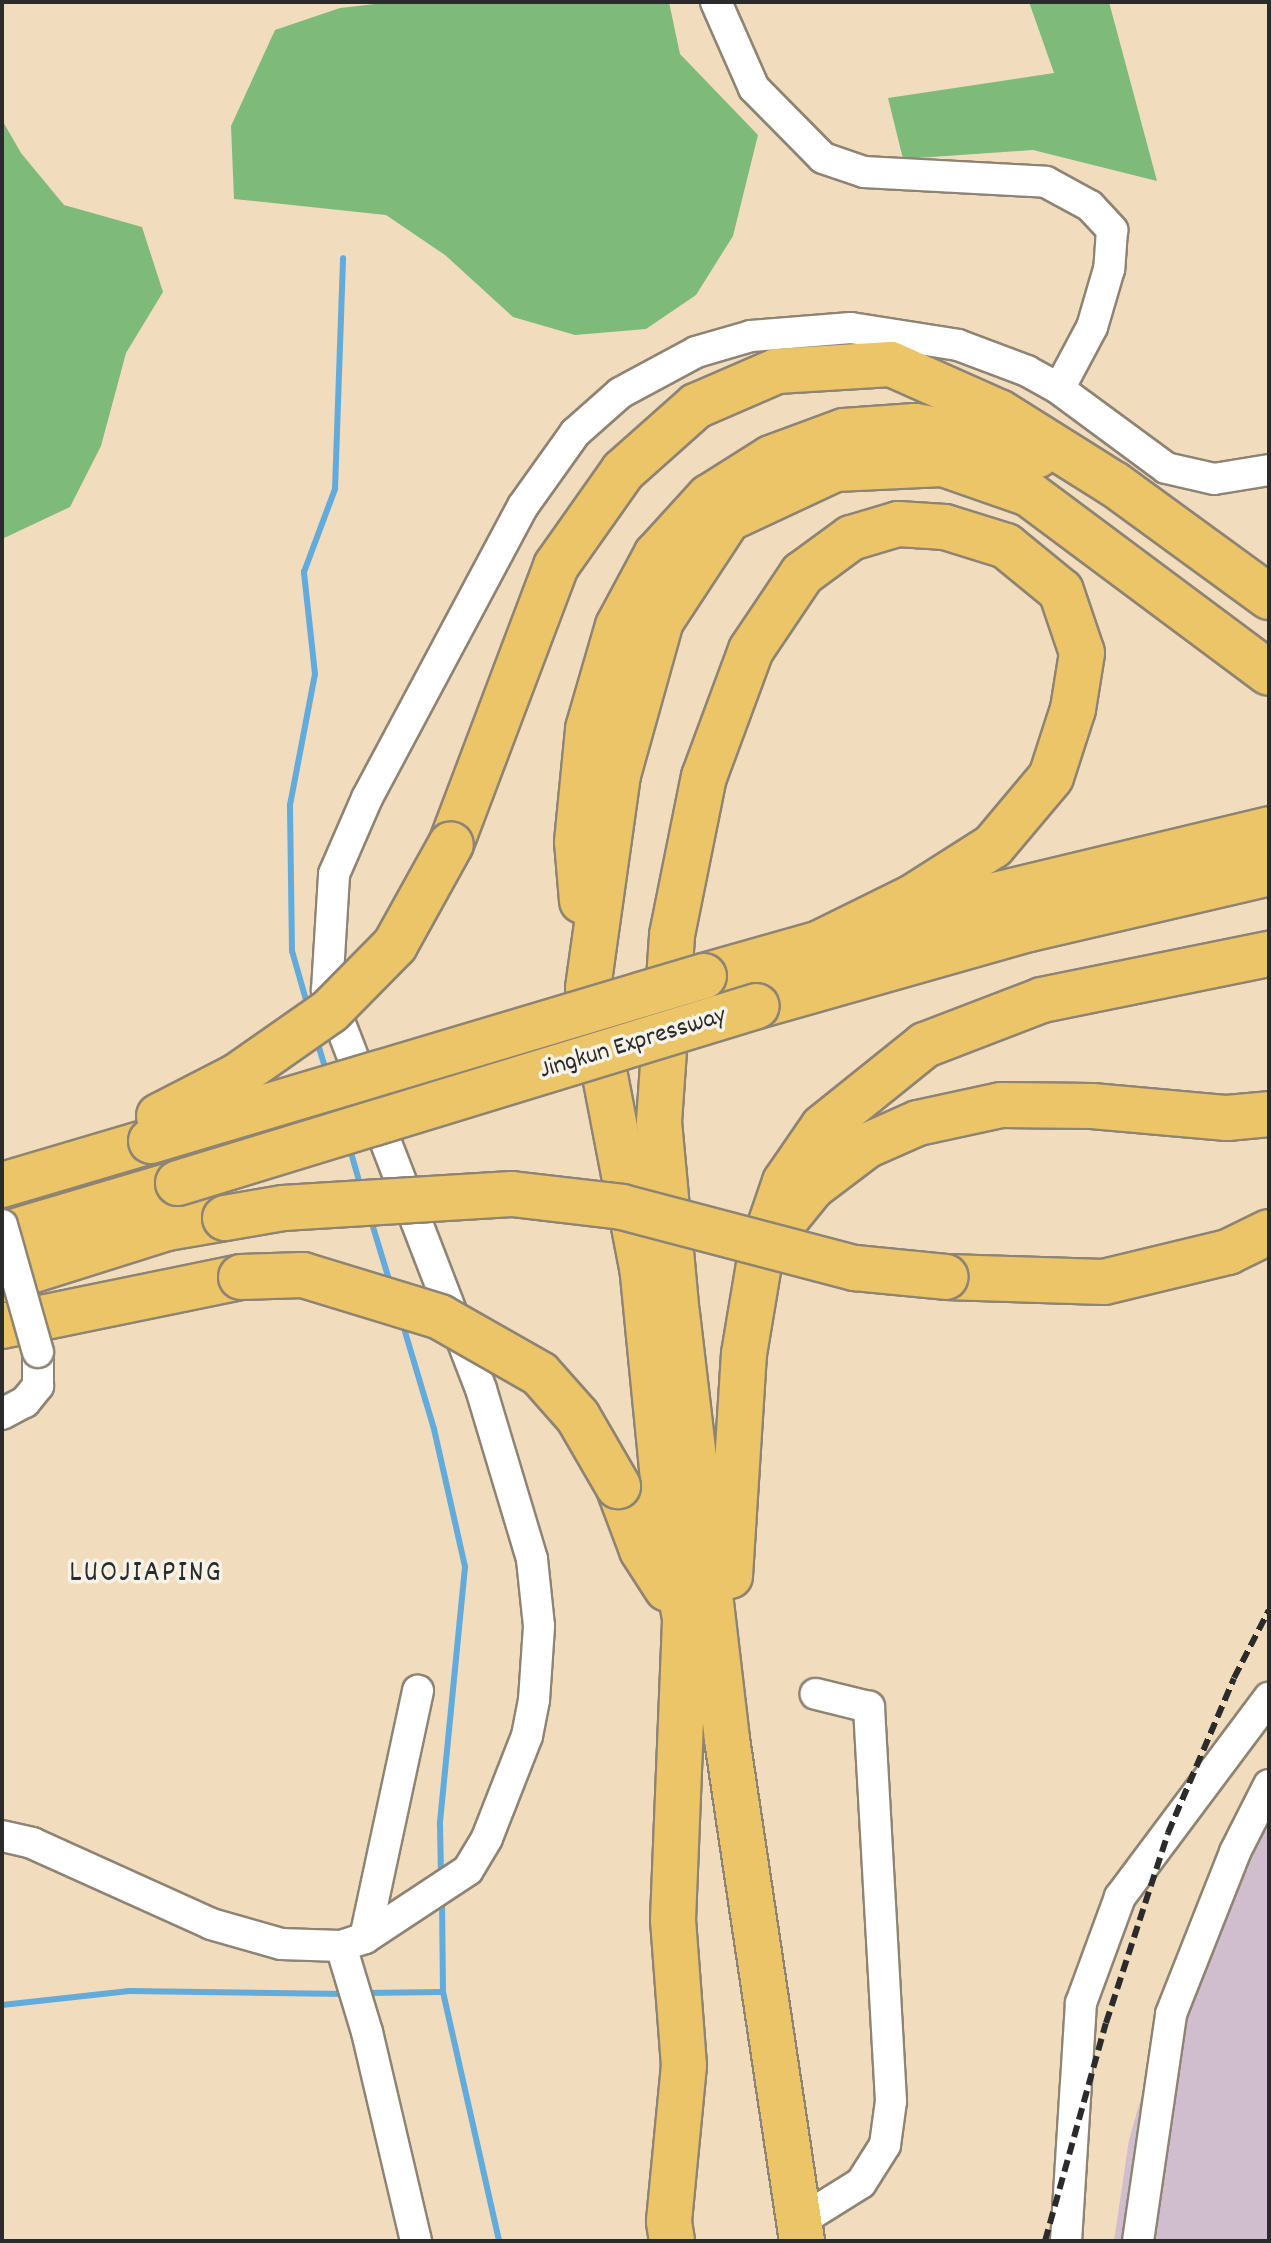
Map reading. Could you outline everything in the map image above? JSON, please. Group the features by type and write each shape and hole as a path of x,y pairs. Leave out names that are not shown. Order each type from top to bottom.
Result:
{"highway":[{"path":"155,1128 330,1011 395,945 451,844 556,566 623,471 696,406 777,371 891,364 999,412 1114,484 1269,597"},
{"path":"672,2241 669,2221 684,2066 673,1920 685,1618 668,1530 643,1273 588,988 577,842 588,729 618,626 656,555 709,497 771,458 844,431 915,426 1000,441 1114,484"},
{"path":"588,988 618,775 661,621 728,519 822,475 835,469 943,464 1029,494 1269,673"},
{"path":"800,2232 768,2039 727,1739 659,1122 672,935 704,777 751,650 802,574 851,538 898,524 945,527 1006,546 1061,591 1082,653 1073,709 1051,777 993,846 913,897 820,943"},
{"name":"Jingkun Expressway","path":"2,1185 52,1170 155,1128 820,943 1269,829"},
{"name":"Jingkun Expressway","path":"2,1235 757,1006 1029,929 1269,873"},
{"path":"727,1739 732,1487 744,1354 761,1252 785,1182 823,1127 925,1045 1042,1000 1269,954"},
{"path":"761,1252 812,1187 866,1146 918,1123 1001,1105 1092,1106 1227,1118 1269,1114"},
{"path":"2,1280 167,1228 225,1218 368,1201 512,1194 622,1207 855,1268 946,1277 1104,1282 1228,1252 1269,1232"},
{"path":"2,1326 241,1277 303,1275 440,1317 540,1374 578,1417 618,1486 642,1550 685,1618"}],"street":[{"path":"716,2 754,88 823,158 864,172 1046,182 1090,206 1112,230 1109,269 1092,327 1059,389"},
{"path":"2,1836 32,1843 211,1924 281,1944 352,1952 400,1915 468,1870 527,1736 538,1663 532,1559 481,1389 327,990 334,874 367,798 538,480 575,433 620,393 670,363 723,342 827,329 886,331 958,345 1059,389 1166,468 1214,479 1269,470"},
{"path":"2,1225 38,1352 38,1386 25,1402 2,1414"},
{"path":"416,2241 367,2032 352,1952 418,1691"},
{"path":"800,2232 861,2183 885,2145 891,2101 869,1707 816,1694"},
{"path":"1066,2241 1081,2003 1120,1897 1269,1698"},
{"path":"1138,2241 1171,2014 1230,1864 1269,1785"}],"shaded area":[{"path":"1269,1776 1269,2241 1114,2241 1129,2140 1167,2008"}],"green space":[{"path":"392,2 669,2 680,54 758,135 733,236 696,295 646,329 575,335 513,317 445,255 386,215 234,199 231,126 275,30 340,8"},
{"path":"1029,2 1109,2 1157,181 1033,150 903,159 888,98 1054,73"},
{"path":"2,120 21,153 64,205 142,227 163,292 126,353 101,446 70,507 2,539"}],"waterway":[{"path":"308,1007 292,951 290,805 315,674 304,572 335,489 343,258"},
{"path":"317,1041 327,1073"},
{"path":"350,1149 361,1188"},
{"path":"370,1217 390,1283"},
{"path":"403,1325 434,1429 465,1567 440,1824 441,1876"},
{"path":"442,1899 443,1992 499,2241"},
{"path":"2,2005 129,1991 345,1994"},
{"path":"364,1993 443,1992"}],"railway":[{"path":"1045,2241 1106,2023 1168,1833 1234,1678 1269,1610"}],"district":[{"name":"LUOJIAPING","path":"146,1575"}]}
